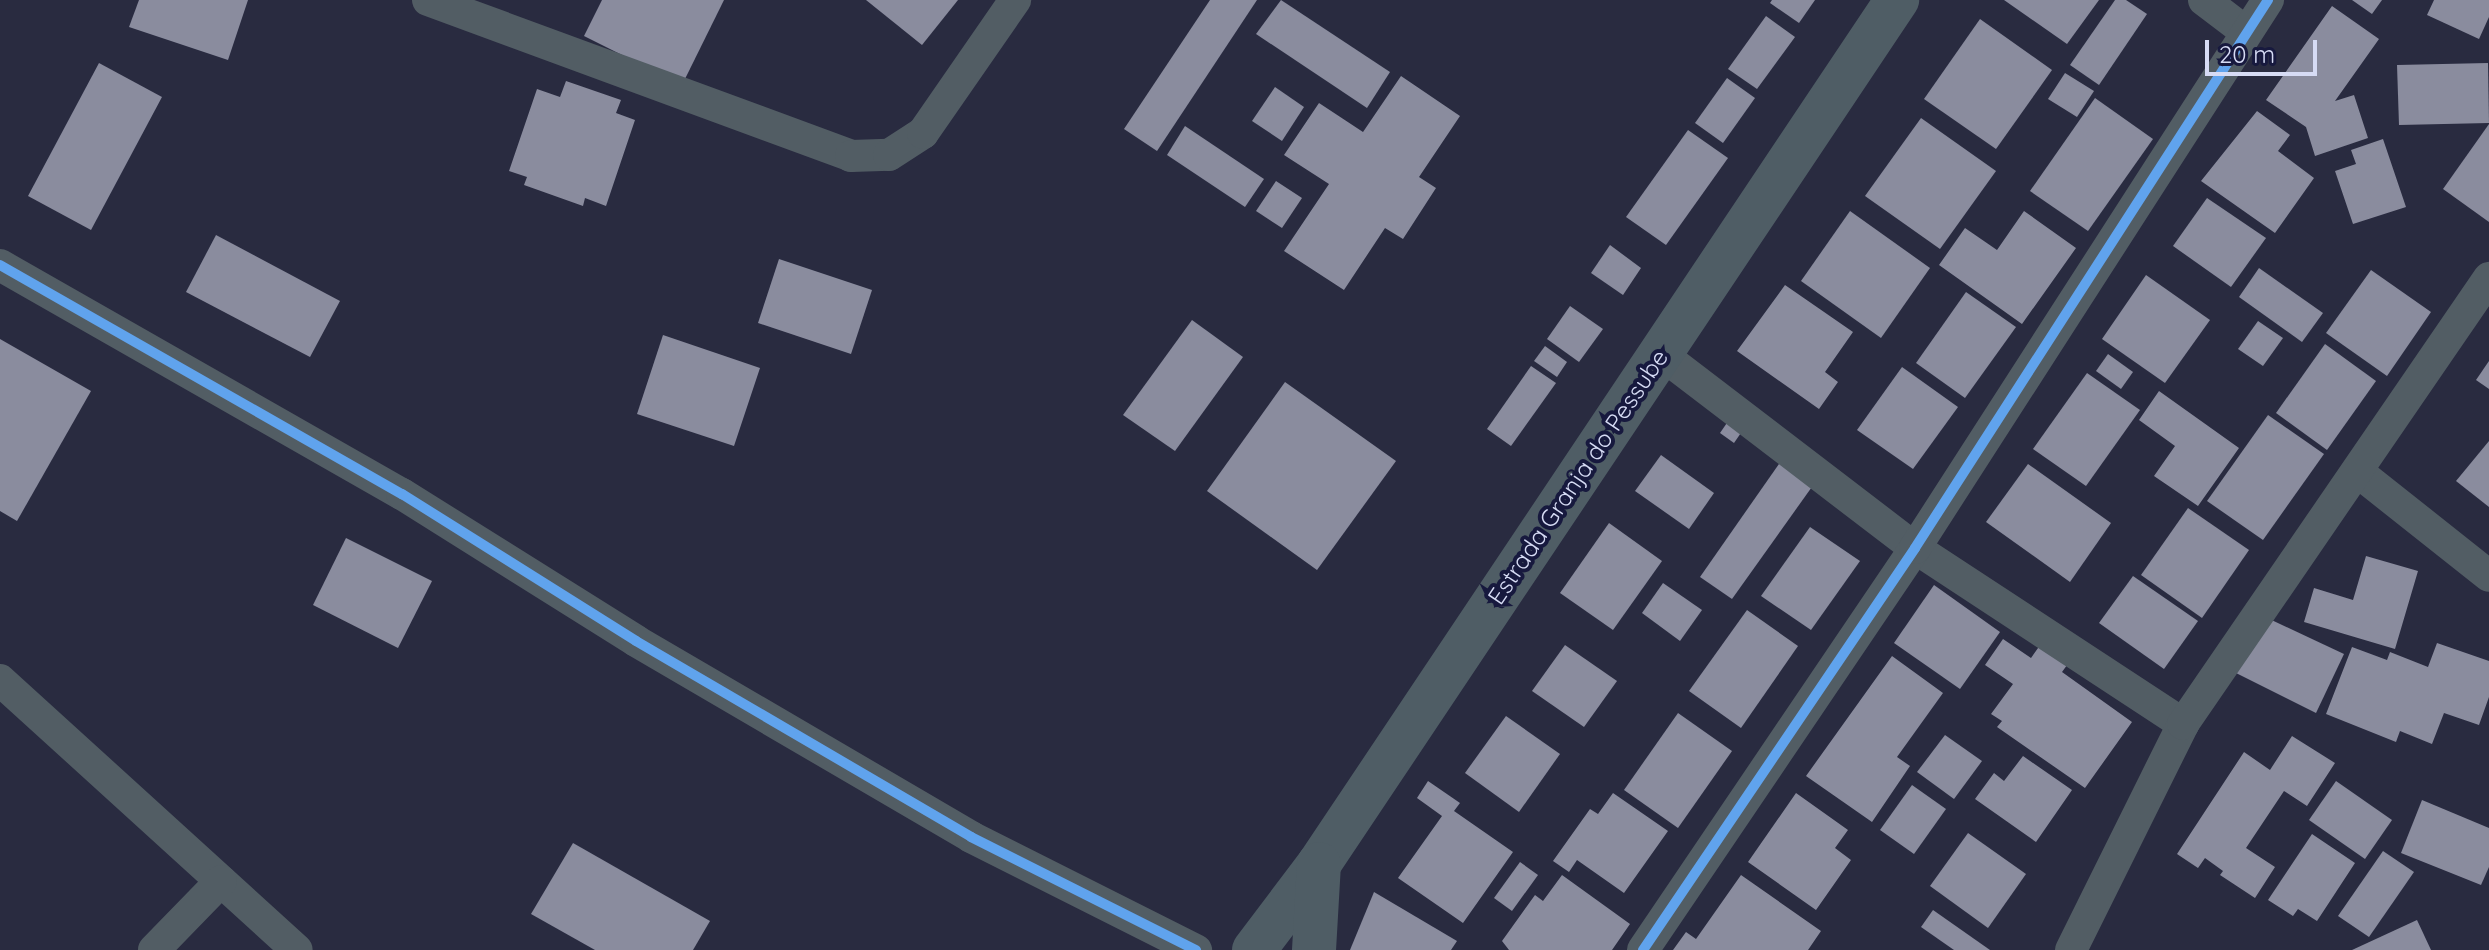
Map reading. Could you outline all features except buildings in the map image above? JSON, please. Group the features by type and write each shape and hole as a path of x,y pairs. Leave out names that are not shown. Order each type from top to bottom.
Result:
{"main road":[{"name":"Estrada Granja do Pessube","path":"1254,950 1319,864 1897,0"},
{"path":"1314,950 1319,864"}],"street":[{"path":"428,0 851,156 889,155 923,133 1015,0"},
{"path":"2204,0 2246,32"},
{"path":"1643,950 1915,548 2268,0"},
{"path":"0,265 402,494 636,641 971,837 1196,950"},
{"path":"2071,950 2183,724 2489,278"},
{"path":"1661,354 1915,548 2183,724"},
{"path":"2358,472 2489,576"},
{"path":"0,680 297,950"},
{"path":"154,950 221,881"}],"cycle path":[{"path":"1643,950 1915,548 2268,0"},
{"path":"0,265 402,494 636,641 971,837 1196,950"}]}
